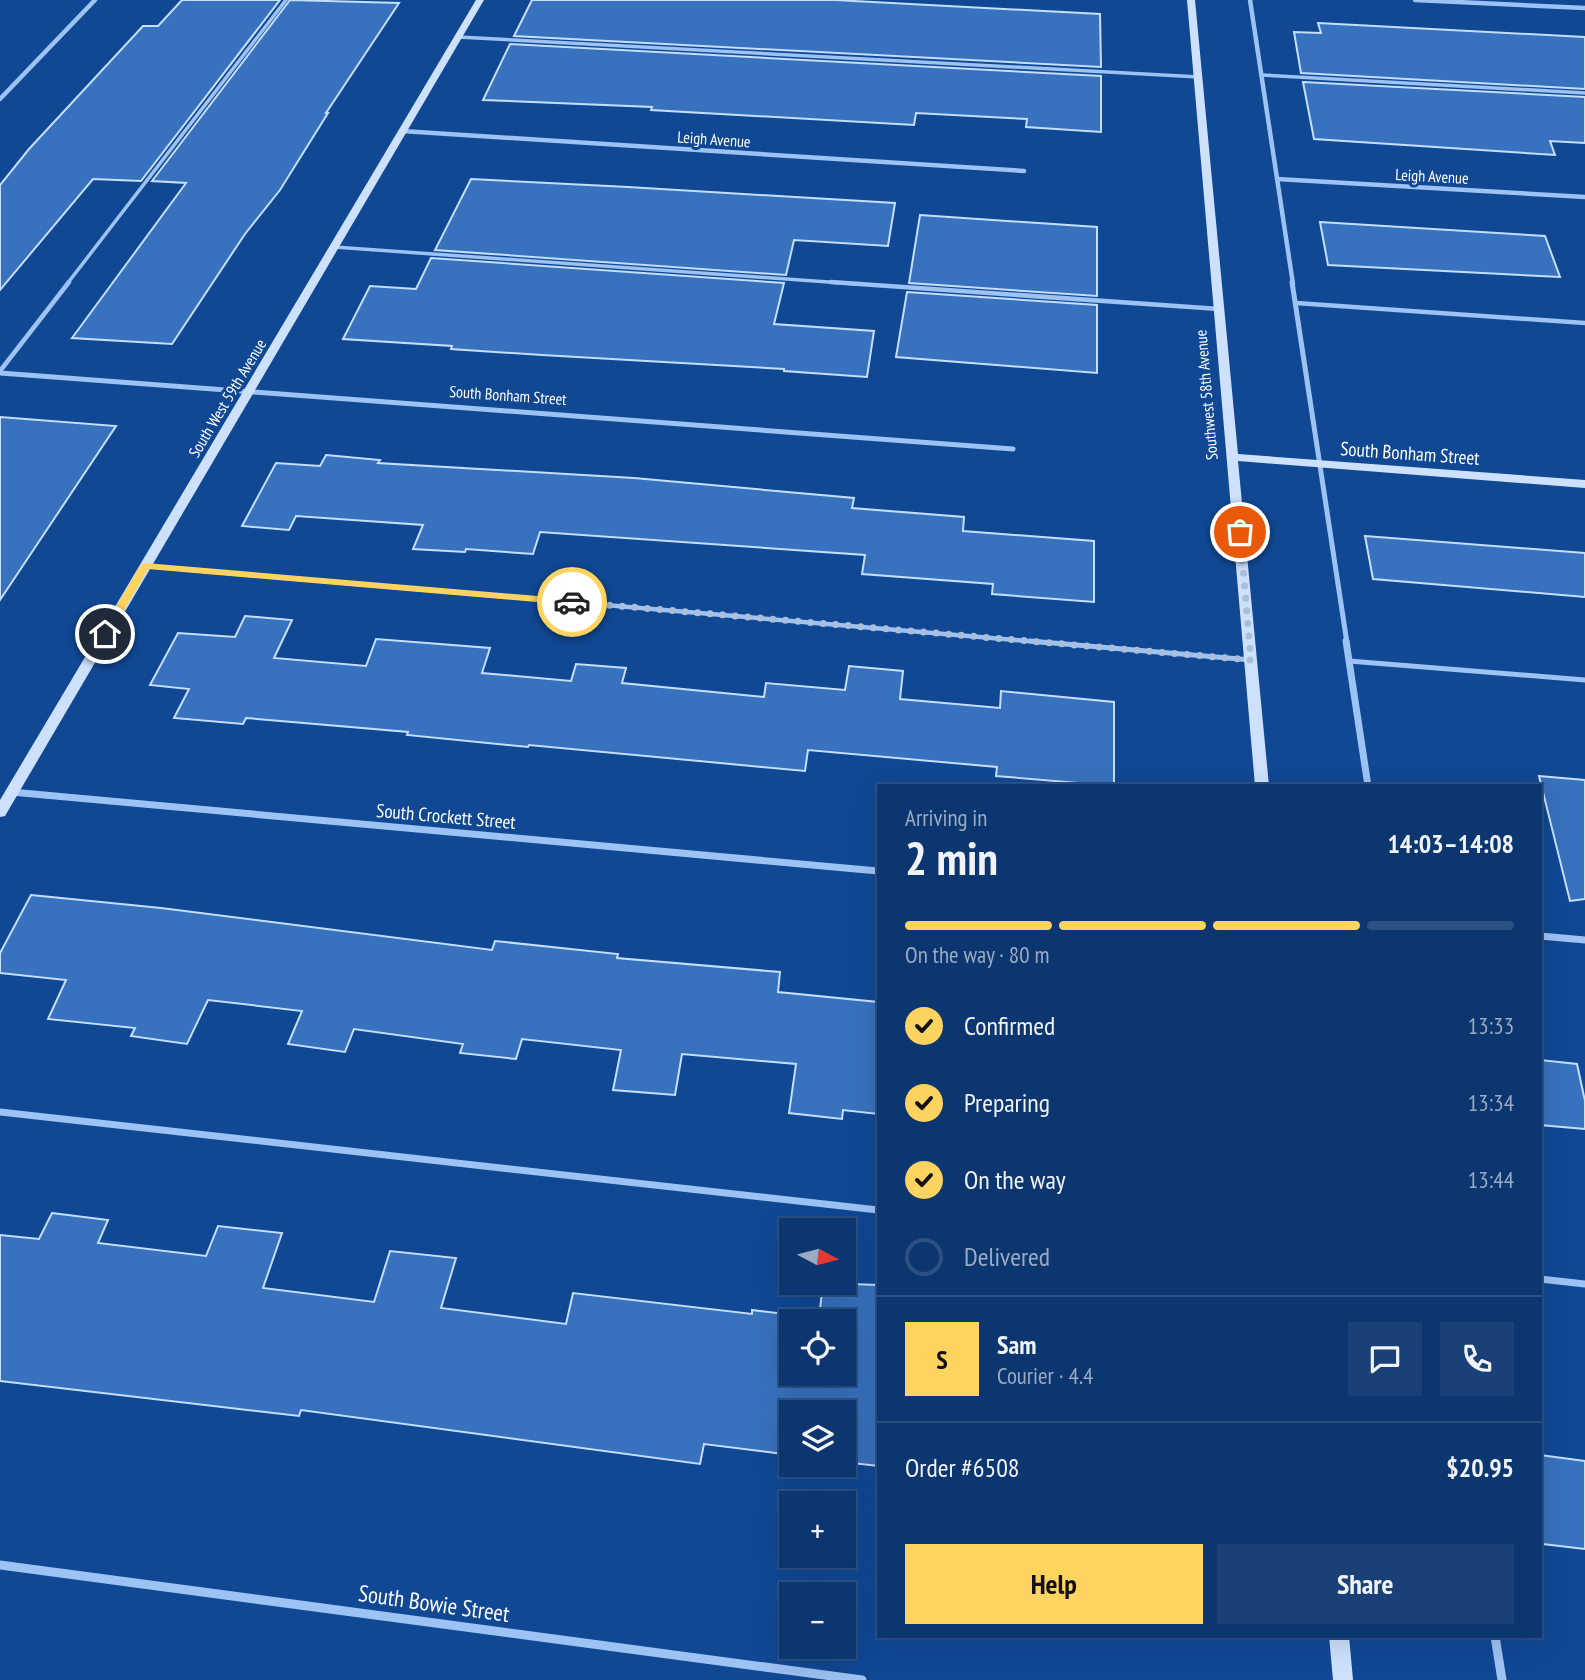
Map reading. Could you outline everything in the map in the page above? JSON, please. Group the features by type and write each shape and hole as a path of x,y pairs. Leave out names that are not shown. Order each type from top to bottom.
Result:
{"street":[{"path":"0,99 95,0"},
{"name":"South West 59th Avenue","path":"0,812 480,0"},
{"name":"Southwest 58th Avenue","path":"1191,0 1262,784"},
{"path":"1250,0 1368,784"},
{"path":"1415,0 1585,8"},
{"name":"Leigh Avenue","path":"402,131 1024,171"},
{"name":"Leigh Avenue","path":"1277,179 1585,197"},
{"name":"South Bonham Street","path":"0,372 1013,449"},
{"name":"South Bonham Street","path":"1233,457 1585,484"},
{"name":"South Crockett Street","path":"12,792 877,871"},
{"path":"1542,936 1585,940"},
{"name":"South Bowie Street","path":"0,1564 862,1680"},
{"path":"1339,1638 1343,1680"},
{"path":"1495,1638 1502,1680"}],"lane":[{"path":"0,372 286,0"},
{"path":"458,37 1199,77"},
{"path":"1261,75 1585,93"},
{"path":"334,247 1219,309"},
{"path":"1296,303 1585,323"},
{"path":"145,566 1251,660"},
{"path":"1349,660 1585,680"},
{"path":"0,1112 877,1210"},
{"path":"1542,1279 1585,1284"}],"building":[{"path":"182,0 280,0 141,181 93,179 0,290 0,185 29,149 143,26 158,26"},
{"path":"290,0 399,3 326,113 280,190 245,234 172,344 72,338 186,183 152,181"},
{"path":"532,0 835,0 1100,14 1101,67 514,36"},
{"path":"1318,23 1585,37 1585,89 1301,73 1294,32 1321,33"},
{"path":"510,44 1101,76 1101,132 1026,127 1027,119 916,113 914,125 651,110 652,107 483,100"},
{"path":"1303,82 1585,97 1585,143 1550,141 1555,155 1314,139"},
{"path":"471,179 895,203 888,246 794,240 786,275 435,250"},
{"path":"920,215 1097,227 1097,296 909,283"},
{"path":"1320,222 1545,236 1560,277 1328,265"},
{"path":"431,258 784,283 774,324 874,331 867,377 784,369 451,349 452,346 343,339 370,286 416,289"},
{"path":"907,292 1097,305 1097,373 896,357"},
{"path":"0,417 116,426 0,600"},
{"path":"326,455 380,460 378,463 634,478 854,498 852,508 964,517 963,531 1094,541 1094,602 992,594 993,584 862,574 865,555 540,532 533,554 466,549 465,552 413,549 423,525 296,516 289,530 242,526 276,463 320,466"},
{"path":"1365,536 1585,553 1585,597 1373,579"},
{"path":"245,616 292,620 274,658 366,666 376,639 490,648 482,673 571,681 576,664 626,668 622,683 764,697 766,683 845,690 849,666 903,671 900,699 1000,708 1001,691 1114,702 1114,784 996,776 997,767 808,750 805,771 528,747 407,735 408,732 246,718 243,724 174,718 189,689 150,685 178,633 235,637"},
{"path":"1539,776 1585,780 1585,899 1570,901"},
{"path":"31,895 161,908 492,950 495,941 618,954 617,958 780,972 778,992 877,1002 877,1114 843,1110 842,1119 789,1113 796,1064 682,1054 675,1095 613,1090 621,1050 522,1039 516,1059 460,1053 463,1044 354,1029 345,1052 288,1044 302,1011 208,1000 187,1044 131,1036 135,1028 48,1019 66,980 0,973 0,953"},
{"path":"1542,1060 1577,1064 1585,1101 1585,1129 1542,1125"},
{"path":"52,1213 108,1220 98,1243 206,1256 218,1226 282,1233 263,1288 374,1302 390,1251 456,1258 441,1308 566,1324 573,1293 752,1314 752,1310 779,1313 779,1386 856,1386 856,1309 820,1309 822,1295 856,1295 856,1284 877,1285 877,1466 856,1463 856,1400 779,1400 779,1453 704,1444 700,1464 301,1410 299,1416 0,1381 0,1235 39,1239"},
{"path":"1542,1455 1585,1461 1585,1549 1543,1544"}],"way so far":[{"path":"572,602 1251,660 1240,532"}],"route":[{"path":"105,634 145,566 572,602"}]}
